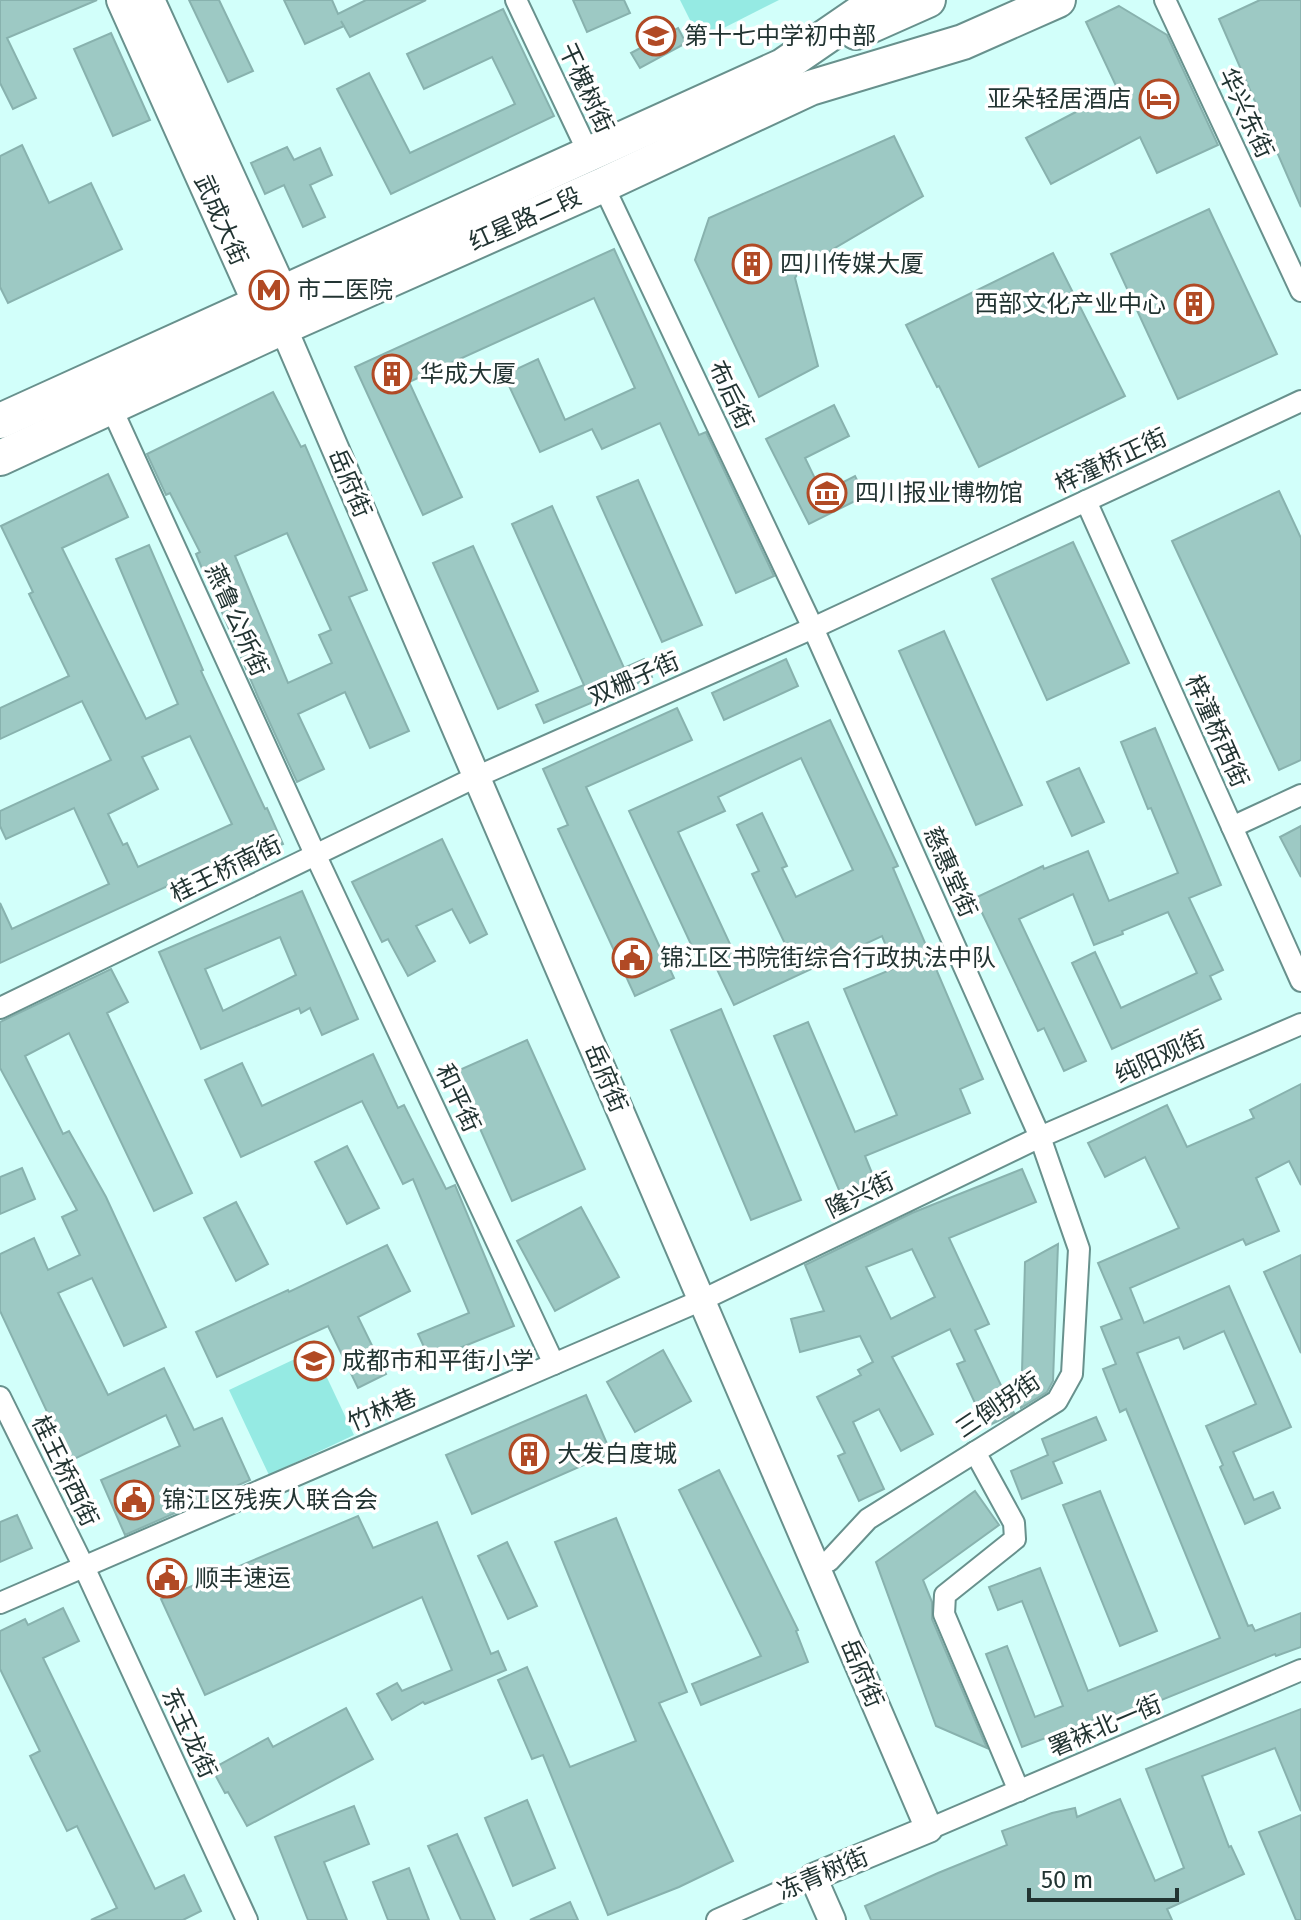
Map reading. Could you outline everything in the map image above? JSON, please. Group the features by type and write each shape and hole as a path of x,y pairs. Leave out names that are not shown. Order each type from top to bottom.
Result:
{"main road":[{"name":"武成大街","path":"122,0 270,298"},
{"name":"武成大街","path":"149,0 283,327"},
{"name":"红星路二段","path":"0,458 283,327 596,169 783,66 879,0"},
{"path":"783,66 928,0"},
{"path":"810,88 1000,0"},
{"name":"红星路二段","path":"0,421 270,298 810,88 963,42 1058,0"}],"street":[{"name":"干槐树街","path":"516,0 596,169"},
{"name":"华兴东街","path":"1165,0 1301,291"},
{"name":"布后街","path":"596,169 813,628"},
{"name":"岳府街","path":"283,327 929,1829"},
{"name":"梓潼桥正街","path":"813,628 1301,401"},
{"name":"燕鲁公所街","path":"111,407 315,854"},
{"name":"梓潼桥西街","path":"1086,501 1301,981"},
{"name":"双栅子街","path":"476,777 813,628"},
{"name":"慈惠堂街","path":"813,628 1040,1137"},
{"name":"桂王桥南街","path":"0,1008 476,777"},
{"path":"1232,827 1301,795"},
{"name":"和平街","path":"315,854 554,1364"},
{"name":"纯阳观街","path":"1040,1137 1301,1024"},
{"name":"隆兴街","path":"702,1300 1040,1137"},
{"name":"三倒拐街","path":"829,1561 868,1519 1057,1401 1072,1374 1079,1249 1040,1137"},
{"name":"竹林巷","path":"0,1603 702,1300"},
{"name":"桂王桥西街","path":"0,1397 84,1567"},
{"path":"975,1452 1014,1523 1015,1539 945,1595 944,1614 1019,1791"},
{"name":"东玉龙街","path":"84,1567 247,1920"},
{"name":"署袜北一街","path":"929,1829 1301,1670"},
{"name":"冻青树街","path":"717,1920 929,1829"},
{"path":"813,1877 832,1920"}],"shaded area":[{"path":"680,0 779,0 700,40"},
{"path":"314,1350 354,1435 269,1475 229,1390"}],"building":[{"path":"0,0 97,0 7,38 36,98 13,109 0,83"},
{"path":"189,0 219,0 253,71 228,82"},
{"path":"284,0 332,0 338,14 366,0 426,0 350,37 344,26 305,44"},
{"path":"573,0 624,0 630,13 587,32"},
{"path":"1260,0 1301,0 1301,207 1219,19"},
{"path":"1119,6 1167,35 1218,145 1157,173 1140,137 1051,184 1026,138 1118,90 1086,22"},
{"path":"503,9 554,116 391,194 337,89 369,73 410,153 515,104 492,57 424,89 407,54"},
{"path":"678,28 686,43 640,68 631,53"},
{"path":"111,33 150,120 113,136 74,49"},
{"name":"四川传媒大厦","path":"894,136 923,196 801,268 795,278 818,366 759,397 695,260 709,218"},
{"path":"22,145 49,203 91,183 122,249 8,303 0,287 0,156"},
{"path":"287,147 294,160 320,148 332,175 310,185 325,217 303,227 284,185 265,194 251,163"},
{"name":"西部文化产业中心","path":"1209,209 1277,354 1178,399 1111,254"},
{"name":"华成大厦","path":"614,249 699,435 706,432 774,576 736,593 660,423 602,449 592,429 540,452 504,375 538,359 565,420 635,388 594,298 409,382 462,497 423,515 355,367"},
{"path":"1053,253 1125,396 979,467 906,325"},
{"path":"273,392 301,447 305,445 367,590 349,597 409,731 370,748 345,692 298,714 324,769 297,782 203,571 196,554 200,552 170,493 166,495 147,454","holes":["287,533 331,630 319,635 332,663 288,683 235,556"]},
{"path":"834,405 849,436 805,458 822,493 855,476 865,496 809,524 766,439"},
{"path":"108,474 128,517 62,548 146,719 178,704 116,559 149,545 201,671 283,844 178,892 174,883 0,963 0,903 12,929 109,884 74,808 6,839 0,826 0,811 111,760 82,701 0,739 0,708 69,676 29,594 33,592 1,526","holes":["190,736 232,824 138,867 108,814 158,789 142,757"]},
{"path":"638,480 702,625 662,642 597,497"},
{"path":"1279,491 1301,538 1301,760 1279,770 1172,541"},
{"path":"552,506 624,668 644,659 652,677 544,723 536,705 584,685 512,524"},
{"path":"1073,542 1129,663 1047,700 992,579"},
{"path":"473,546 538,691 498,709 433,563"},
{"path":"944,631 1022,805 976,825 899,651"},
{"path":"786,659 798,686 724,720 712,693"},
{"path":"677,708 692,740 586,787 674,978 635,996 558,829 568,825 543,769"},
{"path":"830,720 898,866 893,868 983,1079 960,1089 970,1113 865,1156 876,1183 842,1197 774,1036 808,1022 855,1132 897,1115 844,989 895,968 882,936 734,1005 714,963 702,968 629,811","holes":["801,758 853,870 796,897 782,868 787,866 762,813 737,825 759,871 752,874 787,948 741,968 678,832 725,811 718,797"]},
{"path":"1155,728 1221,885 1189,898 1223,970 1210,976 1221,999 1112,1049 1072,963 1095,952 1121,1008 1197,973 1168,912 1094,945 1073,894 1019,919 1086,1061 1064,1071 1044,1028 1038,1031 975,898 1043,866 1044,869 1088,851 1109,901 1178,873 1121,742"},
{"path":"1079,768 1104,822 1072,836 1047,782"},
{"path":"1301,826 1301,877 1280,837"},
{"path":"442,839 487,934 470,943 452,909 416,926 435,961 408,976 388,939 382,942 352,882"},
{"path":"302,891 358,1019 322,1035 310,1008 301,1013 299,1008 201,1049 159,952","holes":["280,937 296,975 223,1011 205,969"]},
{"path":"111,969 128,1002 107,1013 192,1193 154,1211 69,1033 25,1056 63,1134 69,1131 106,1197 166,1327 124,1346 92,1278 58,1293 108,1395 164,1368 194,1430 222,1418 250,1480 125,1535 101,1480 180,1446 166,1415 70,1461 0,1311 0,1254 34,1238 48,1270 80,1255 62,1217 77,1210 0,1068 0,1022"},
{"path":"721,1009 801,1200 751,1220 671,1030"},
{"path":"527,1040 585,1169 512,1201 455,1072"},
{"path":"373,1054 398,1108 404,1105 446,1189 455,1185 514,1326 430,1360 418,1334 469,1313 413,1179 403,1184 362,1101 241,1157 205,1080 242,1063 262,1106"},
{"path":"1301,1084 1301,1185 1289,1161 1256,1178 1279,1231 1246,1245 1243,1239 1130,1288 1144,1323 1229,1286 1291,1427 1233,1452 1254,1500 1273,1492 1280,1508 1245,1524 1206,1426 1256,1404 1224,1331 1184,1349 1179,1337 1137,1353 1248,1626 1252,1625 1255,1631 1301,1613 1301,1647 1275,1654 1117,1718 1114,1712 1022,1747 986,1654 1007,1646 1035,1717 1063,1706 1022,1601 998,1610 989,1587 1040,1568 1088,1691 1220,1638 1126,1409 1120,1412 1103,1369 1116,1364 1101,1327 1122,1319 1098,1263 1179,1228 1145,1157 1105,1177 1088,1143 1167,1105 1187,1147 1254,1118 1250,1110"},
{"path":"347,1146 379,1208 347,1224 315,1162"},
{"path":"22,1168 35,1199 0,1214 0,1177"},
{"path":"1022,1169 1036,1202 949,1238 989,1324 975,1330 1014,1413 986,1427 957,1364 965,1361 950,1329 892,1357 933,1434 901,1451 879,1409 853,1422 884,1489 859,1501 838,1456 845,1453 817,1397 861,1375 858,1370 873,1362 860,1336 800,1352 791,1319 824,1311 805,1265 912,1213","holes":["912,1249 935,1297 891,1319 866,1267"]},
{"path":"236,1202 268,1264 236,1281 204,1218"},
{"path":"581,1207 619,1277 555,1311 517,1241"},
{"path":"1058,1244 1053,1381 1047,1392 1021,1408 1025,1262"},
{"path":"387,1245 410,1291 358,1317 386,1374 358,1388 328,1326 217,1377 196,1332"},
{"path":"1301,1255 1301,1353 1264,1272"},
{"path":"663,1350 691,1401 635,1432 607,1382"},
{"name":"大发白度城","path":"586,1395 611,1453 472,1514 446,1455"},
{"path":"1096,1417 1106,1440 1053,1462 1062,1483 1022,1499 1011,1471 1048,1455 1042,1439"},
{"path":"719,1470 798,1630 808,1662 701,1705 692,1684 761,1656 679,1490"},
{"path":"975,1491 999,1525 923,1580 932,1602 932,1619 987,1748 936,1726 876,1562"},
{"path":"1100,1491 1157,1631 1120,1646 1063,1505"},
{"path":"17,1515 32,1548 0,1562 0,1522"},
{"path":"358,1516 373,1548 437,1522 491,1654 498,1651 506,1670 425,1704 423,1702 392,1720 377,1694 397,1683 402,1691 452,1670 422,1597 205,1695 161,1599"},
{"path":"616,1518 687,1692 659,1703 733,1861 679,1887 608,1915 543,1755 532,1759 498,1680 527,1667 570,1767 636,1741 555,1542"},
{"path":"507,1542 537,1606 508,1619 478,1556"},
{"path":"63,1608 79,1641 43,1658 155,1889 184,1875 201,1911 183,1920 91,1920 117,1908 77,1826 67,1831 30,1756 40,1751 0,1669 0,1631 25,1619 28,1625"},
{"path":"346,1708 373,1759 247,1826 212,1769 268,1738 273,1747"},
{"path":"1301,1709 1301,1811 1275,1748 1202,1776 1229,1847 1244,1874 1167,1909 1172,1920 871,1920 865,1906 1007,1845 1002,1831 1075,1808 1077,1817 1120,1799 1155,1881 1184,1868 1146,1769"},
{"path":"527,1800 555,1868 513,1886 485,1818"},
{"path":"354,1806 369,1844 324,1862 347,1920 308,1920 275,1837"},
{"path":"1301,1815 1301,1920 1296,1920 1259,1832"},
{"path":"457,1834 495,1920 461,1920 428,1846"},
{"path":"409,1868 429,1920 388,1920 373,1882"},
{"path":"570,1902 578,1920 530,1920"}],"place":[{"name":"第十七中学初中部","path":"656,36"},
{"name":"亚朵轻居酒店","path":"1159,99"},
{"name":"四川传媒大厦","path":"752,264"},
{"name":"市二医院","path":"269,290"},
{"name":"西部文化产业中心","path":"1194,304"},
{"name":"华成大厦","path":"392,374"},
{"name":"四川报业博物馆","path":"827,493"},
{"name":"锦江区书院街综合行政执法中队","path":"632,958"},
{"name":"成都市和平街小学","path":"314,1361"},
{"name":"大发白度城","path":"529,1454"},
{"name":"锦江区残疾人联合会","path":"134,1500"},
{"name":"顺丰速运","path":"167,1578"}]}
